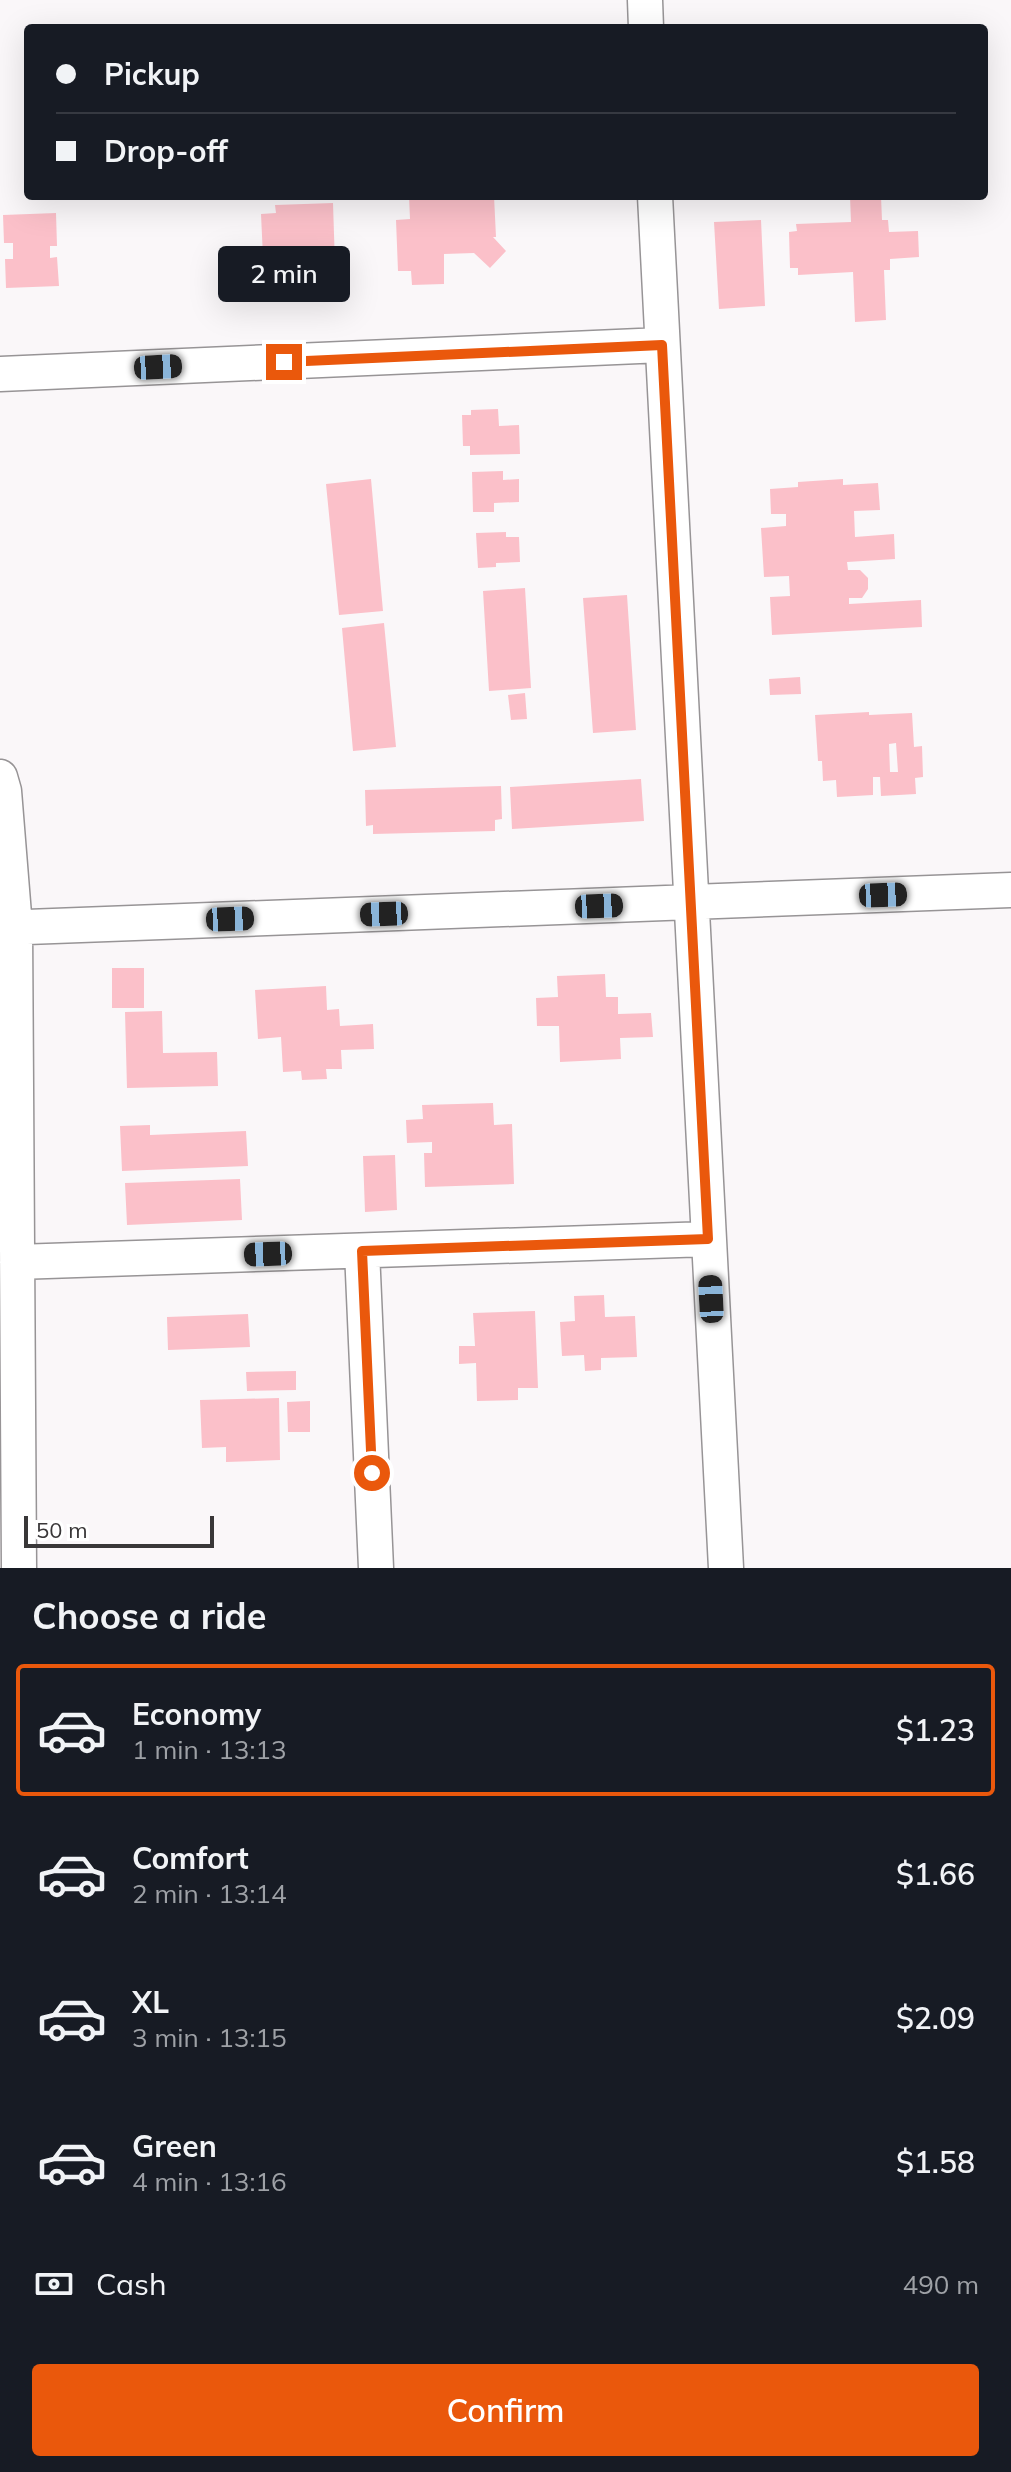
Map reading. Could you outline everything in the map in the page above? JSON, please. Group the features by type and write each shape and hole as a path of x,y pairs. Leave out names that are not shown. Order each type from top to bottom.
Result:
{"street":[{"path":"645,0 646,24"},
{"path":"655,200 726,1568"},
{"path":"0,374 662,345"},
{"path":"0,777 4,791 17,1262 19,1568"},
{"path":"8,928 1011,890"},
{"path":"17,1262 708,1239"},
{"path":"362,1251 376,1568"}],"building":[{"path":"409,200 494,200 496,237 493,237 506,251 490,268 474,253 444,254 444,284 412,285 411,271 398,271 396,220 410,219"},
{"path":"850,200 881,200 882,220 888,220 889,232 918,231 919,257 890,259 890,270 884,270 886,320 855,322 853,272 798,275 798,268 790,268 789,232 797,231 796,224 851,222"},
{"path":"333,203 335,265 314,266 315,277 301,278 302,290 283,291 282,279 264,279 261,214 276,213 275,205"},
{"path":"56,213 57,246 50,246 50,258 57,257 59,286 6,288 5,259 13,259 13,243 4,243 3,215"},
{"path":"761,220 765,306 719,309 714,222"},
{"path":"498,409 499,426 519,425 520,454 470,455 470,446 463,446 462,415 471,415 471,410"},
{"path":"503,471 503,480 519,479 519,502 494,503 494,512 473,512 472,472"},
{"path":"371,479 383,611 339,615 326,484"},
{"path":"843,479 843,485 878,483 880,510 854,511 855,537 894,534 895,559 847,562 848,570 860,570 868,578 868,589 862,598 849,598 849,604 921,600 922,627 772,635 770,597 790,596 789,576 764,577 761,528 786,526 786,514 771,514 770,489 798,487 798,482"},
{"path":"506,532 506,537 519,537 520,562 496,563 496,567 478,568 476,533"},
{"path":"525,588 531,688 489,691 483,591"},
{"path":"627,595 636,730 593,733 583,598"},
{"path":"384,623 396,747 353,751 342,628"},
{"path":"800,677 801,694 770,695 769,679"},
{"path":"525,693 527,719 511,720 508,695"},
{"path":"912,713 914,747 922,746 923,777 915,778 916,794 881,796 880,777 873,777 873,795 837,797 836,780 823,781 822,761 818,761 815,715","holes":["896,743 898,772 890,772 889,744"]},
{"path":"641,779 644,821 512,829 510,787"},
{"path":"501,786 502,819 495,820 495,831 373,834 373,825 366,826 365,790"},
{"path":"112,968 144,968 144,1008 112,1008"},
{"path":"605,974 606,997 618,997 618,1014 651,1013 653,1037 620,1038 621,1059 560,1062 559,1026 537,1026 536,998 558,997 557,976"},
{"path":"326,986 327,1010 339,1009 340,1026 373,1024 374,1049 341,1050 342,1069 326,1069 327,1079 302,1080 301,1071 283,1072 281,1037 258,1039 255,990"},
{"path":"162,1011 163,1053 217,1052 218,1086 127,1088 125,1012"},
{"path":"493,1103 494,1125 512,1124 514,1184 425,1187 424,1153 432,1153 432,1142 407,1143 406,1120 423,1119 422,1105"},
{"path":"150,1125 150,1135 246,1131 248,1166 122,1171 120,1126"},
{"path":"395,1155 397,1210 365,1212 363,1156"},
{"path":"240,1179 242,1220 127,1225 125,1183"},
{"path":"604,1295 605,1317 635,1316 637,1357 601,1358 601,1370 585,1371 584,1355 562,1356 560,1322 575,1321 574,1296"},
{"path":"535,1311 538,1388 518,1388 518,1400 477,1401 476,1363 459,1364 459,1346 475,1346 473,1313"},
{"path":"248,1314 250,1347 168,1350 167,1317"},
{"path":"296,1371 296,1390 247,1391 246,1372"},
{"path":"279,1398 280,1460 226,1462 226,1447 202,1448 200,1400"},
{"path":"310,1401 310,1432 288,1432 287,1402"}],"route":[{"path":"284,362 662,345 708,1239 362,1251 372,1473"}]}
